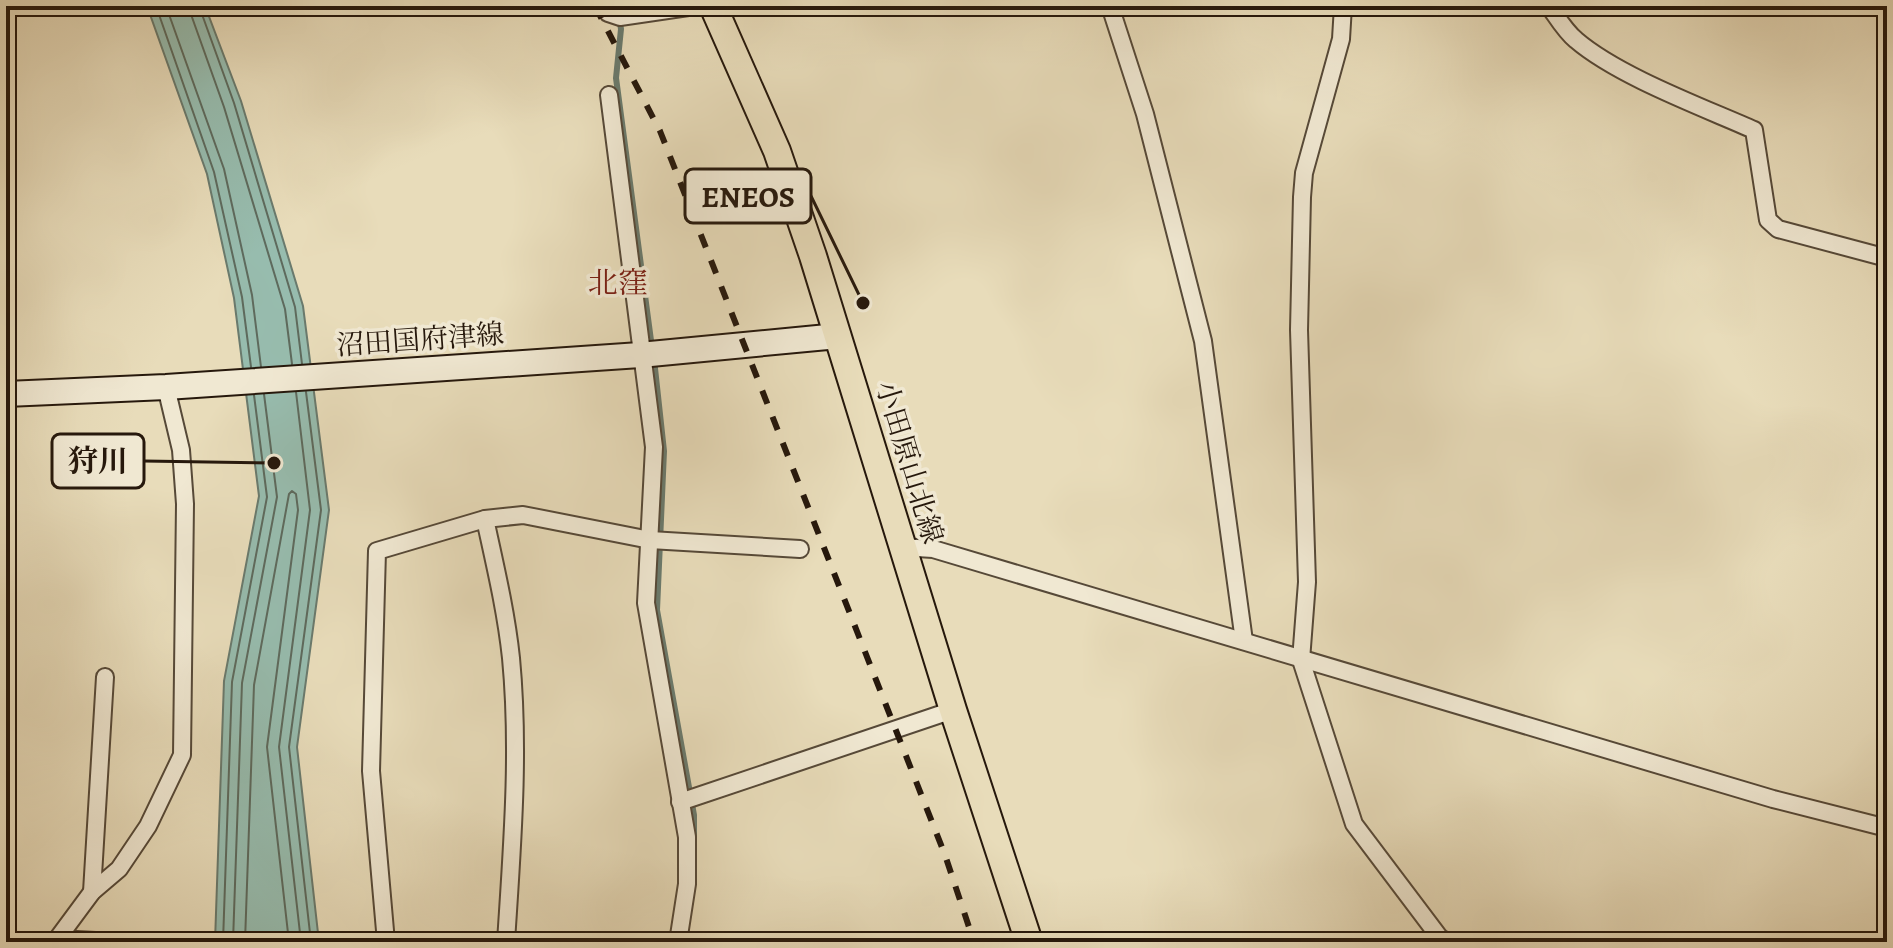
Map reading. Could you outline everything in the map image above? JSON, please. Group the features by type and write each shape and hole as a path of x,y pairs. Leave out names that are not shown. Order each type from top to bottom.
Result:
{"main road":[{"name":"小田原山北線","path":"713,6 777,151 1029,942"},
{"name":"沼田国府津線","path":"6,394 166,387 640,355 838,336"}],"street":[{"path":"608,13 620,17 695,6"},
{"path":"1110,6 1145,114 1203,341 1244,641"},
{"path":"1343,6 1341,39 1304,173 1302,197 1299,330 1307,582 1301,660 1354,824 1444,940"},
{"path":"1549,6 1574,39 1593,52 1671,93 1754,130 1768,220 1778,229 1887,258"},
{"path":"609,95 654,447 646,603 687,853 678,942"},
{"path":"56,940 92,892 119,869 148,826 182,755 185,504 181,450 166,387"},
{"path":"386,942 371,771 377,551 485,519 523,515 650,540 800,549"},
{"path":"485,519 500,585 511,660 514,809 506,942"},
{"path":"901,547 933,549 1773,799 1887,828"},
{"path":"92,892 105,677"},
{"path":"680,802 953,710"},
{"path":"56,940 115,942"},
{"path":"1422,942 1444,940"}],"water":[{"path":"147,6 205,6 241,101 303,306 329,510 297,747 319,942 215,942 224,681 259,496 234,298 207,174"}],"waterway":[{"path":"617,6 621,29 616,78 652,348"},
{"path":"654,359 664,451 657,610 694,815 694,875"}],"railway":[{"path":"595,6 660,131 945,855 974,942"}],"place":[{"name":"ENEOS","path":"863,303"},
{"name":"狩川","path":"274,463"}],"district":[{"name":"北窪","path":"618,283"}]}
